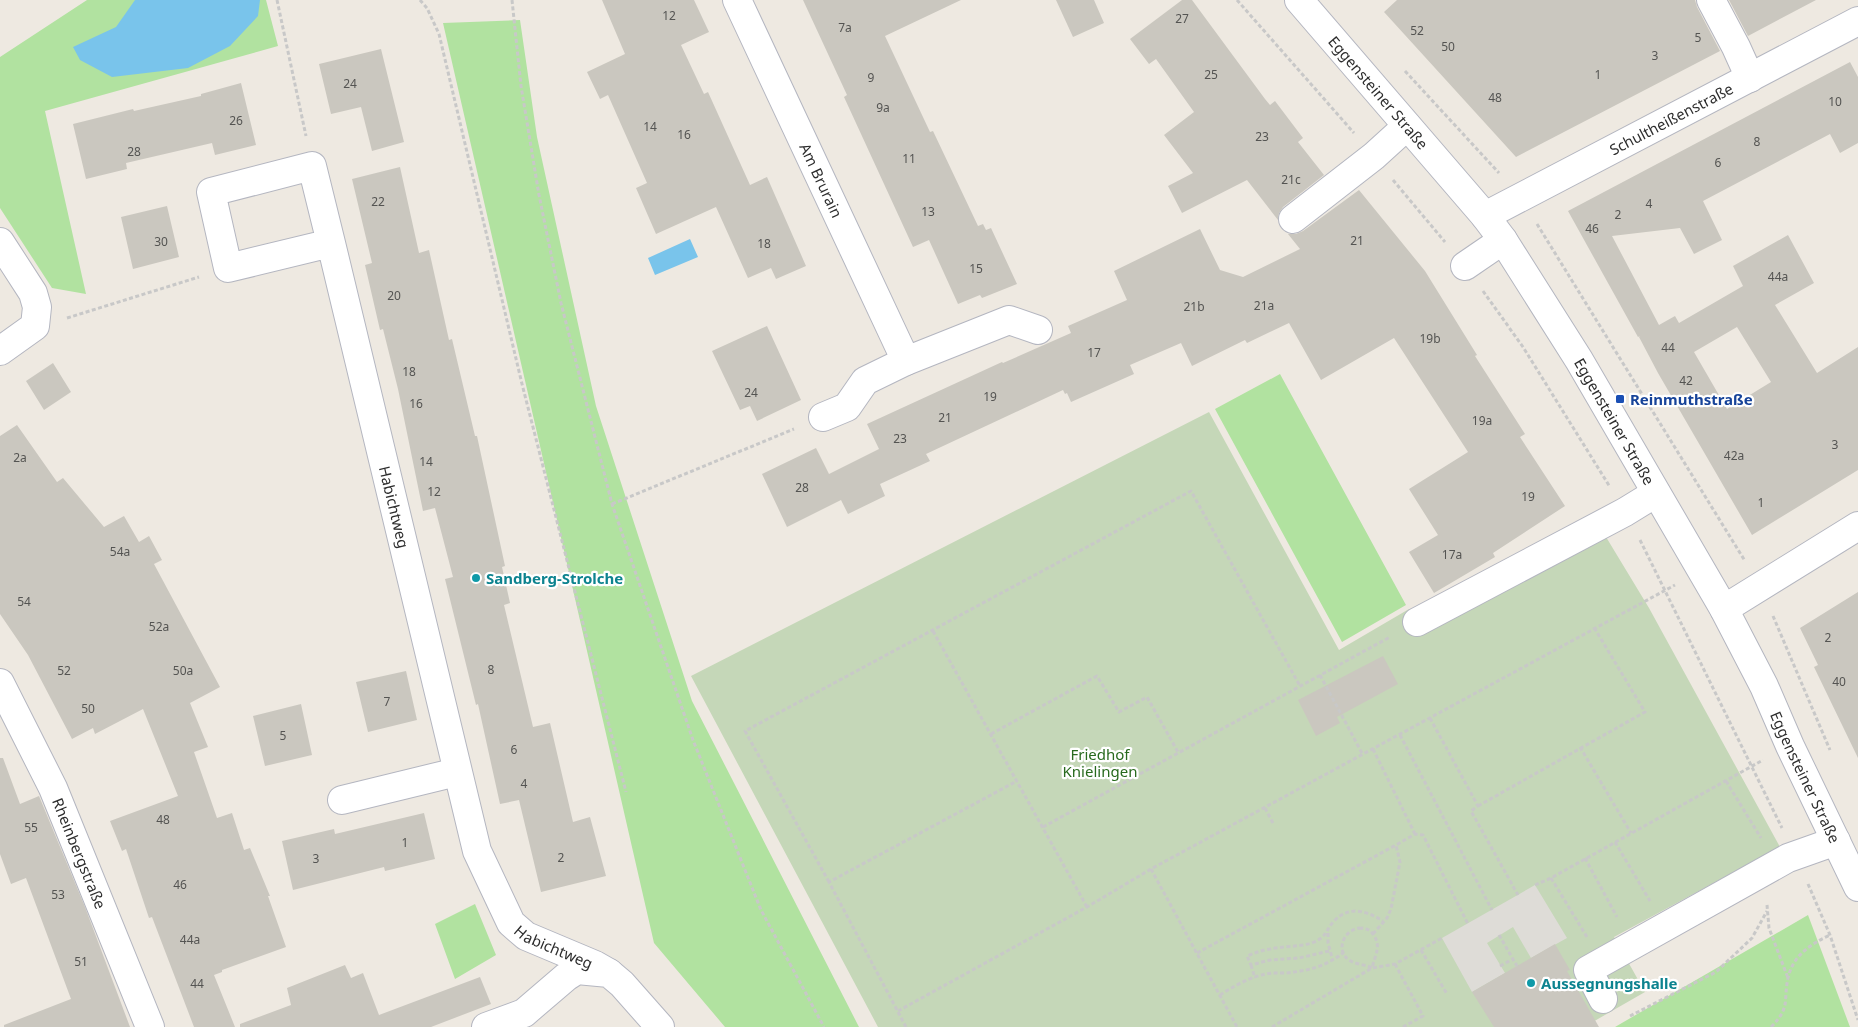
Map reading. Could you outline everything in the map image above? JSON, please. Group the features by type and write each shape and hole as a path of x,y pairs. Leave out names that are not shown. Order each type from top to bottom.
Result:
{"street":[{"name":"Am Brurain","path":"737,0 902,352"},
{"name":"Eggensteiner Straße","path":"1299,0 1486,216 1579,360 1724,609 1764,686 1790,746 1858,887"},
{"path":"1711,0 1750,78"},
{"name":"Schultheißenstraße","path":"1486,216 1858,21"},
{"path":"1293,219 1374,156 1407,126"},
{"name":"Habichtweg","path":"312,166 477,851 511,923 526,936 596,965 602,972 622,984 660,1027"},
{"path":"312,166 211,192 228,268 331,243"},
{"path":"1465,266 1503,240"},
{"path":"0,242 33,293 37,307 35,326 0,351"},
{"path":"823,417 847,406 865,381 902,352 1009,320 1038,330"},
{"path":"1417,622 1626,512 1656,493"},
{"path":"1724,609 1858,526"},
{"name":"Rheinbergstraße","path":"0,683 53,788 150,1027"},
{"path":"342,800 457,772"},
{"path":"1603,999 1588,970 1795,856 1836,841"},
{"path":"486,1027 529,1020 566,977 577,970 602,972"}],"path":[{"path":"277,0 312,166"},
{"path":"420,0 427,8 439,34 522,384 626,792"},
{"path":"512,0 522,86 539,195 560,303 612,504 693,740 761,910 824,1027"},
{"path":"1237,0 1374,156 1465,266 1523,347 1626,512 1795,856 1830,935 1858,1020"},
{"path":"35,326 58,321 228,268"},
{"path":"612,504 823,417"},
{"path":"906,1027 829,882 745,731 1191,491 1300,686"},
{"path":"898,1011 1087,907 1151,869 1701,570"},
{"path":"1043,826 1417,622"},
{"path":"1518,895 1471,811 1580,747 1645,712 1595,629"},
{"path":"932,631 1087,907"},
{"path":"1320,675 1363,755"},
{"path":"991,734 1098,676 1119,712 1147,697 1178,752"},
{"path":"1430,718 1478,806"},
{"path":"1400,735 1492,910"},
{"path":"1536,885 1790,746"},
{"path":"1580,747 1631,833"},
{"path":"1373,749 1416,834"},
{"path":"829,882 1017,781"},
{"path":"1726,781 1762,840"},
{"path":"1265,808 1274,825"},
{"path":"1197,953 1416,834 1423,835 1468,924"},
{"path":"1615,842 1651,901 1643,906"},
{"path":"1374,934 1387,918 1391,909 1400,862 1396,845"},
{"path":"1585,858 1619,920"},
{"path":"1151,869 1237,1027"},
{"path":"1551,878 1588,938 1595,933"},
{"path":"1768,904 1769,928 1788,978"},
{"path":"1255,978 1247,956 1268,949 1319,940 1328,932 1333,922 1337,919 1343,915 1360,910 1383,921"},
{"path":"1626,1018 1716,972 1752,938 1767,911"},
{"path":"1353,928 1365,928 1374,934 1377,939 1378,946 1372,968 1364,964 1352,962 1344,952 1342,945 1345,936 1353,928"},
{"path":"1328,932 1329,951 1333,961"},
{"path":"1499,935 1517,966"},
{"path":"1771,1027 1779,1019 1785,1008 1788,978 1799,955 1810,945 1830,935"},
{"path":"1272,1027 1372,968 1395,964 1442,938"},
{"path":"1421,950 1447,994"},
{"path":"1251,965 1270,960 1299,958 1329,951"},
{"path":"1220,995 1236,985 1266,973 1294,972 1333,961 1344,952"},
{"path":"1500,966 1513,959"},
{"path":"1395,964 1423,1016 1403,1027"}],"green space":[{"path":"87,0 266,0 278,46 45,111 86,294 52,288 0,208 0,57"},
{"path":"520,20 537,137 596,406 692,701 859,1027 725,1027 654,943 443,23"},
{"path":"1280,374 1406,605 1342,642 1215,409"},
{"name":"Friedhof Knielingen","path":"1209,412 1339,650 1409,609 1422,631 1603,532 1649,608 1780,847 1614,937 1645,992 1584,1027 878,1027 691,676"},
{"path":"475,904 496,955 455,979 435,924"},
{"path":"1808,915 1850,1027 1615,1027"}],"shaded area":[{"path":"1535,885 1567,938 1531,958 1513,927 1487,943 1505,973 1472,992 1442,938"}],"water":[{"path":"135,0 260,0 258,16 230,46 188,68 112,77 80,60 73,47 116,27"},
{"path":"690,239 698,257 655,275 648,258"}],"building":[{"path":"602,0 694,0 709,32 681,45 704,94 708,92 750,185 767,177 806,266 776,279 771,268 748,278 716,207 656,234 636,188 647,183 608,95 600,99 587,72 625,54"},
{"path":"803,0 961,0 885,36 930,132 933,131 978,226 983,224 986,230 991,228 1017,284 982,298 980,295 958,304 929,240 913,247 844,97 847,95"},
{"path":"1056,0 1094,0 1104,23 1073,37"},
{"path":"1182,0 1192,0 1265,99 1270,105 1275,101 1303,138 1298,142 1324,175 1283,207 1279,213 1278,220 1247,180 1182,213 1168,186 1193,173 1164,135 1194,112 1156,59 1149,64 1130,39"},
{"path":"1397,0 1695,0 1720,51 1516,157 1384,12"},
{"path":"1729,0 1816,0 1748,36"},
{"path":"381,49 404,142 372,151 361,107 331,114 319,64"},
{"path":"1850,62 1858,77 1858,143 1840,153 1830,134 1703,201 1722,240 1694,254 1680,228 1612,236 1659,325 1675,316 1679,323 1743,286 1733,266 1788,235 1814,283 1775,305 1817,373 1858,347 1858,470 1752,535 1658,373 1640,336 1638,337 1568,211","holes":["1737,327 1771,382 1727,409 1694,352"]},
{"path":"241,83 256,145 215,155 212,143 126,163 127,169 86,179 73,124 133,109 134,111 201,96 201,94"},
{"path":"400,167 419,253 429,250 449,340 452,339 475,436 477,436 505,566 502,567 510,603 504,605 533,727 550,723 573,822 590,817 606,876 541,892 519,800 500,804 478,704 476,705 445,579 453,577 435,508 423,511 398,389 383,329 380,330 365,265 372,263 352,179"},
{"path":"1359,190 1425,271 1477,355 1475,356 1525,434 1520,437 1565,506 1493,553 1495,557 1434,593 1409,552 1438,535 1409,489 1468,452 1394,338 1321,380 1289,323 1247,343 1245,340 1192,366 1181,343 1130,365 1134,374 1071,402 1067,393 1065,394 1063,390 926,454 930,461 880,484 885,496 848,514 841,500 787,527 762,474 816,448 829,474 879,449 867,424 1002,362 1071,333 1068,326 1127,300 1114,271 1200,229 1220,270 1243,277 1300,249 1288,234 1296,234 1303,231"},
{"path":"167,206 179,257 133,269 121,217"},
{"path":"767,326 801,400 757,421 750,406 740,410 712,351"},
{"path":"53,363 71,392 44,410 26,381"},
{"path":"17,425 57,482 63,478 104,527 124,516 139,542 149,536 162,560 154,564 220,687 190,703 208,747 194,752 217,818 232,813 244,850 250,848 270,896 268,896 286,947 222,970 222,972 214,975 235,1027 194,1027 152,917 149,918 126,849 122,851 110,821 178,796 143,709 95,734 93,728 72,739 28,655 0,614 0,436"},
{"path":"1858,592 1858,758 1814,667 1818,665 1800,628"},
{"path":"1383,656 1398,684 1337,717 1340,723 1316,736 1298,700"},
{"path":"406,671 417,720 368,732 356,682"},
{"path":"301,704 312,755 265,766 253,716"},
{"path":"0,758 3,758 20,804 39,796 85,907 130,1027 4,1027 4,1025 71,999 26,878 11,884 0,854"},
{"path":"424,813 435,859 385,871 384,867 293,890 282,841 334,829 335,834"},
{"name":"Aussegnungshalle","path":"1555,944 1570,970 1567,971 1599,1027 1494,1027 1472,992"},
{"path":"345,965 351,978 363,973 379,1015 480,977 491,1004 431,1027 240,1027 240,1024 291,1005 287,988"}],"place":[{"name":"Reinmuthstraße","path":"1620,399"},
{"name":"Sandberg-Strolche","path":"476,578"},
{"name":"Aussegnungshalle","path":"1531,983"}]}
